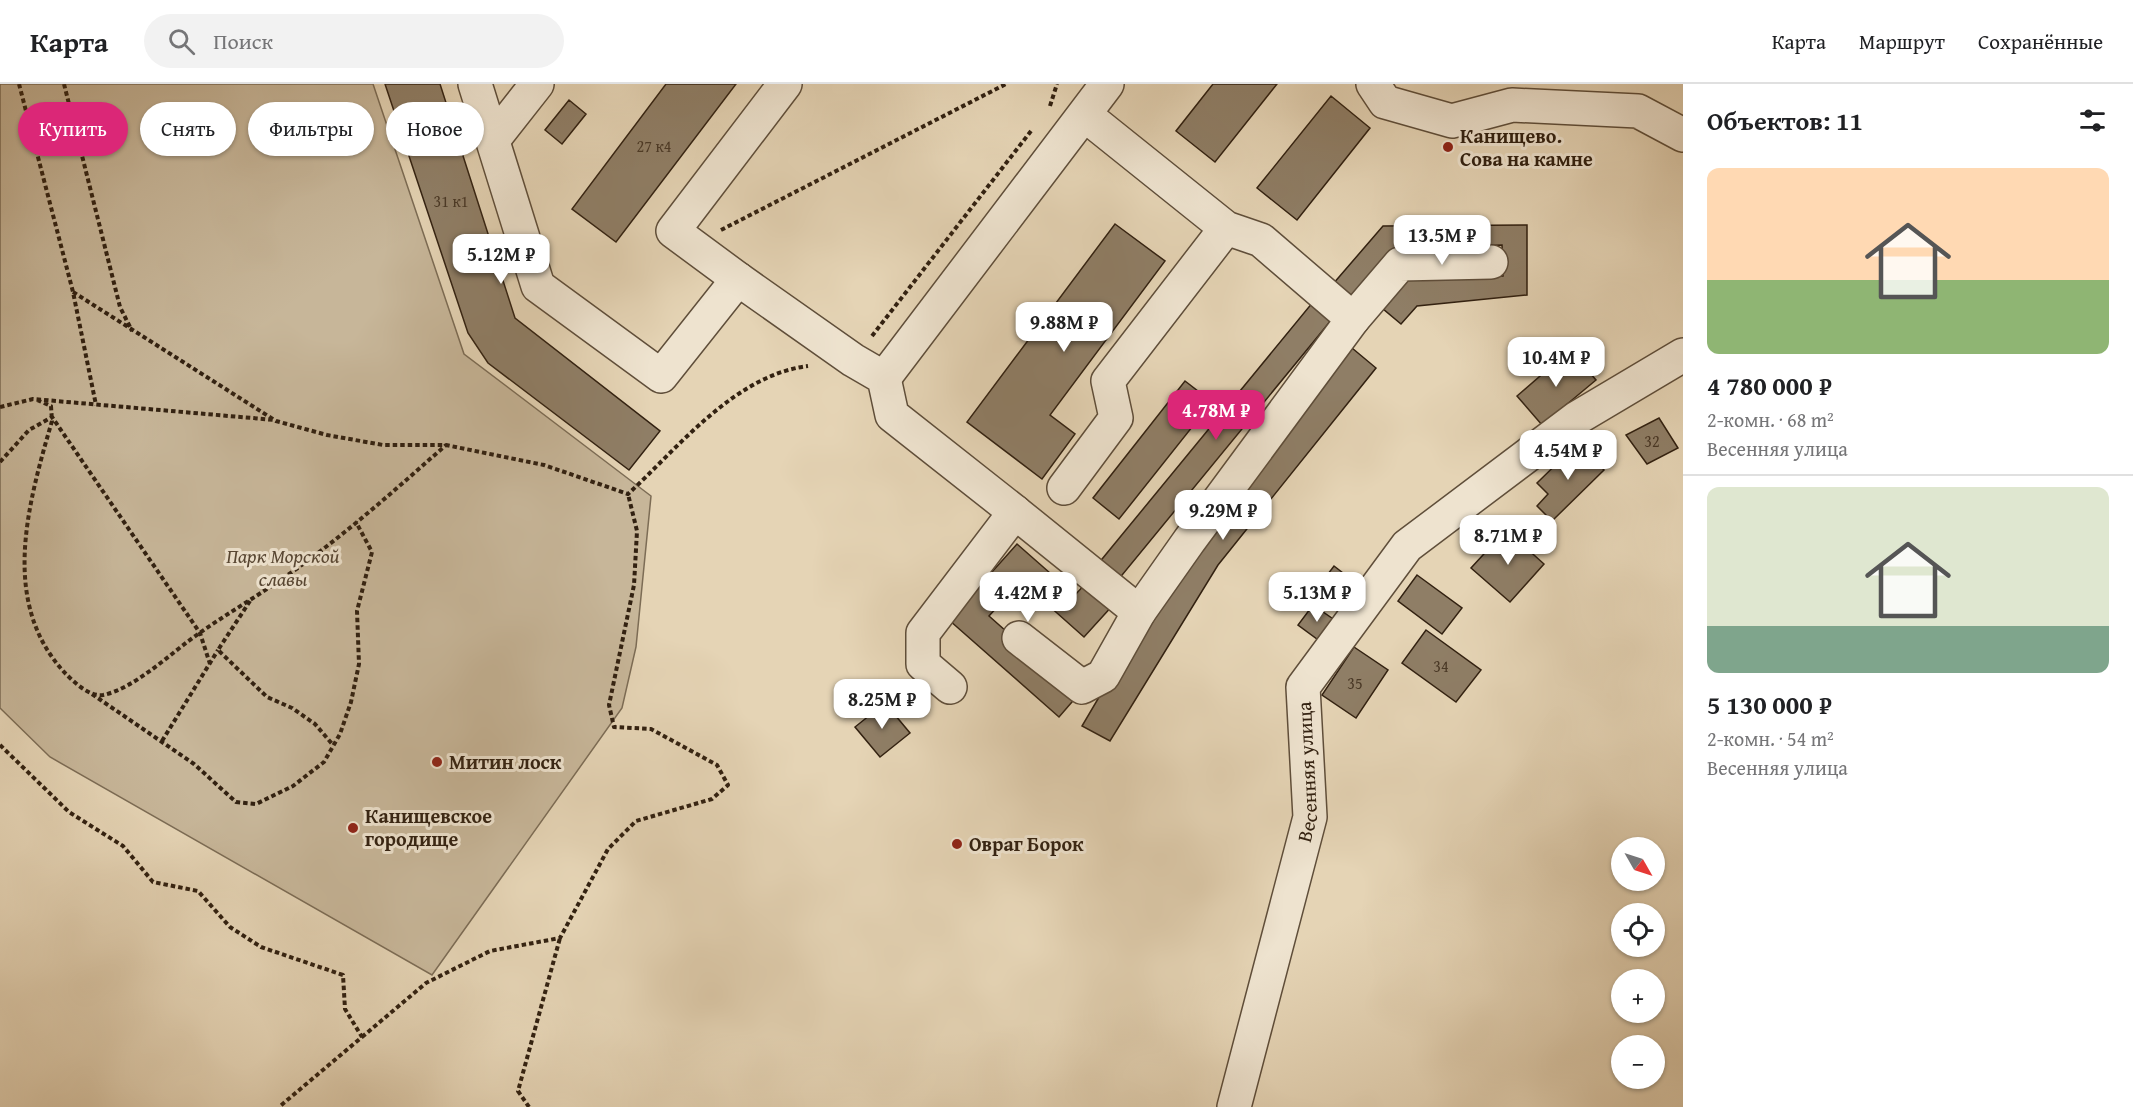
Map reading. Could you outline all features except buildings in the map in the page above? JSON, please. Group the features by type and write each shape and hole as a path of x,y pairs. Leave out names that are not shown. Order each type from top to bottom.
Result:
{"street":[{"path":"475,84 538,286 661,376 738,279"},
{"path":"494,140 537,84"},
{"path":"785,84 673,231 853,360 884,378 892,415 1139,612"},
{"path":"884,378 1107,84"},
{"path":"1373,84 1385,102 1452,121 1512,105 1560,105 1638,111 1683,135"},
{"path":"1085,115 1227,228 1261,240 1353,319"},
{"path":"1064,488 1116,418 1107,381 1227,228"},
{"path":"1019,638 1082,687 1103,676 1139,612 1353,319 1400,264 1491,262"},
{"name":"Весенняя улица","path":"1234,1107 1310,816 1303,687 1407,546 1577,418 1683,355"},
{"path":"950,687 923,664 923,633 1015,512"}],"path":[{"path":"19,84 73,292 96,405"},
{"path":"63,84 120,307 133,331"},
{"path":"692,245 1006,84"},
{"path":"1045,112 1052,103 1057,84"},
{"path":"628,494 687,434 762,378 801,366 853,360 1038,121"},
{"path":"73,292 276,421"},
{"path":"0,407 38,400 276,421 327,435 383,445 446,445 544,465 628,494"},
{"path":"19,546 52,417 51,406 38,400"},
{"path":"0,462 29,430 52,417"},
{"path":"52,417 200,633 210,664"},
{"path":"86,690 99,695 120,690 292,572 356,522 446,445"},
{"path":"529,1107 518,1091 560,938 608,849 636,821 712,800 728,785 717,765 651,729 614,727 609,705 634,585 637,531 628,494"},
{"path":"34,637 52,663 86,690 194,764 236,802 256,804 293,786 324,762 351,702 358,664 357,611 372,552 356,522"},
{"path":"162,741 252,598"},
{"path":"218,651 267,698 292,708 315,723 333,746"},
{"path":"0,745 69,812 123,846 153,882 198,891 230,927 261,947 343,975 345,1009 362,1037"},
{"path":"279,1107 426,983 490,951 560,938"}],"green space":[{"name":"Парк Морской славы","path":"0,84 373,84 386,123 386,156 397,156 464,354 651,496 636,647 622,708 432,975 50,757 0,708"}],"place":[{"name":"Канищево. Сова на камне","path":"1448,147"},
{"name":"Митин лоск","path":"437,762"},
{"name":"Канищевское городище","path":"353,828"},
{"name":"Овраг Борок","path":"957,844"}]}
